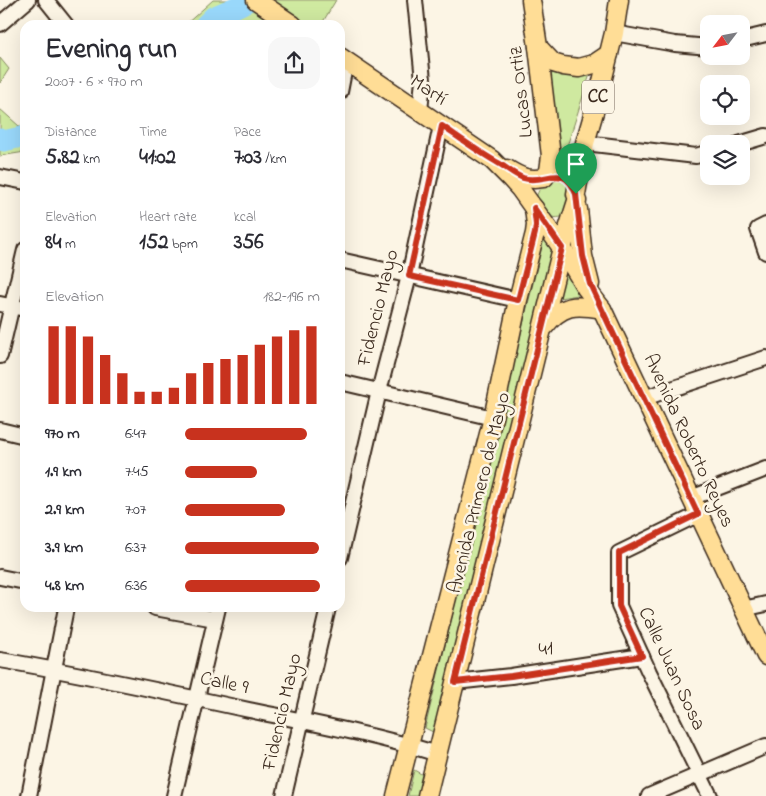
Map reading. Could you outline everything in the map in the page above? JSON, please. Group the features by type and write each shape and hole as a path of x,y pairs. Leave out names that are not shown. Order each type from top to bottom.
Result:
{"main road":[{"path":"256,0 286,20"},
{"name":"Lucas Ortiz","path":"530,0 538,47 551,156 549,171 533,191 532,200 534,208"},
{"name":"CC","path":"576,197 585,143 614,33 619,0"},
{"path":"538,47 553,63 579,68 594,64 609,54"},
{"name":"Martí","path":"345,60 492,160 523,178 532,180 551,176 565,178 570,182 576,197"},
{"name":"Martí","path":"492,160 512,179 562,248"},
{"path":"534,208 544,218 558,220 570,214 574,208 576,197"},
{"path":"576,197 583,256 590,284 602,309"},
{"name":"Avenida Primero de Mayo","path":"427,796 576,197"},
{"name":"Avenida Primero de Mayo","path":"396,796 493,418 518,300 535,233 534,208"},
{"name":"Avenida Roberto Reyes","path":"562,248 586,288 602,309 766,656"},
{"path":"544,327 553,316 571,307 584,306 602,309"}],"street":[{"path":"0,24 28,0"},
{"path":"46,0 62,20"},
{"path":"414,0 423,80 420,111"},
{"path":"614,33 675,44 700,46"},
{"path":"750,38 766,34"},
{"name":"Fidencio Mayo","path":"345,537 379,391 409,276 442,126"},
{"path":"750,141 766,136"},
{"path":"585,143 696,156 700,155"},
{"path":"0,178 20,181"},
{"path":"762,227 766,252"},
{"path":"345,261 518,300"},
{"path":"0,356 20,272"},
{"path":"644,398 766,358"},
{"path":"345,383 493,418"},
{"path":"0,430 20,435"},
{"path":"695,506 766,469"},
{"name":"Calle Juan Sosa","path":"695,506 619,553 619,606 710,796"},
{"path":"0,577 20,581"},
{"path":"744,609 766,604"},
{"path":"29,796 65,612"},
{"path":"174,796 216,614 196,612"},
{"name":"Fidencio Mayo","path":"284,796 327,612"},
{"name":"41","path":"455,682 511,676 642,656"},
{"name":"Calle 9","path":"0,660 53,669 302,721 409,745 438,754"},
{"path":"648,796 766,746"}],"green space":[{"path":"213,0 336,0 324,20 191,20"},
{"path":"0,58 9,69 0,83"},
{"path":"548,73 590,74 562,162 558,162"},
{"path":"0,109 20,126 20,153 0,156"},
{"path":"551,180 562,181 571,187 567,215 549,216 538,207 538,193"},
{"path":"545,234 553,245 435,733 425,728"},
{"path":"565,264 585,294 559,298"},
{"path":"414,770 423,775 419,796 408,796"}],"waterway":[{"path":"210,20 250,0"},
{"path":"0,139 4,141 20,137"}],"route":[{"path":"442,126 511,172 532,180 551,176 565,178 570,182 576,194 583,256 590,284 698,514 619,553 619,606 642,656 511,676 455,682 562,248 534,208 535,233 518,300 409,276 442,126"}]}
